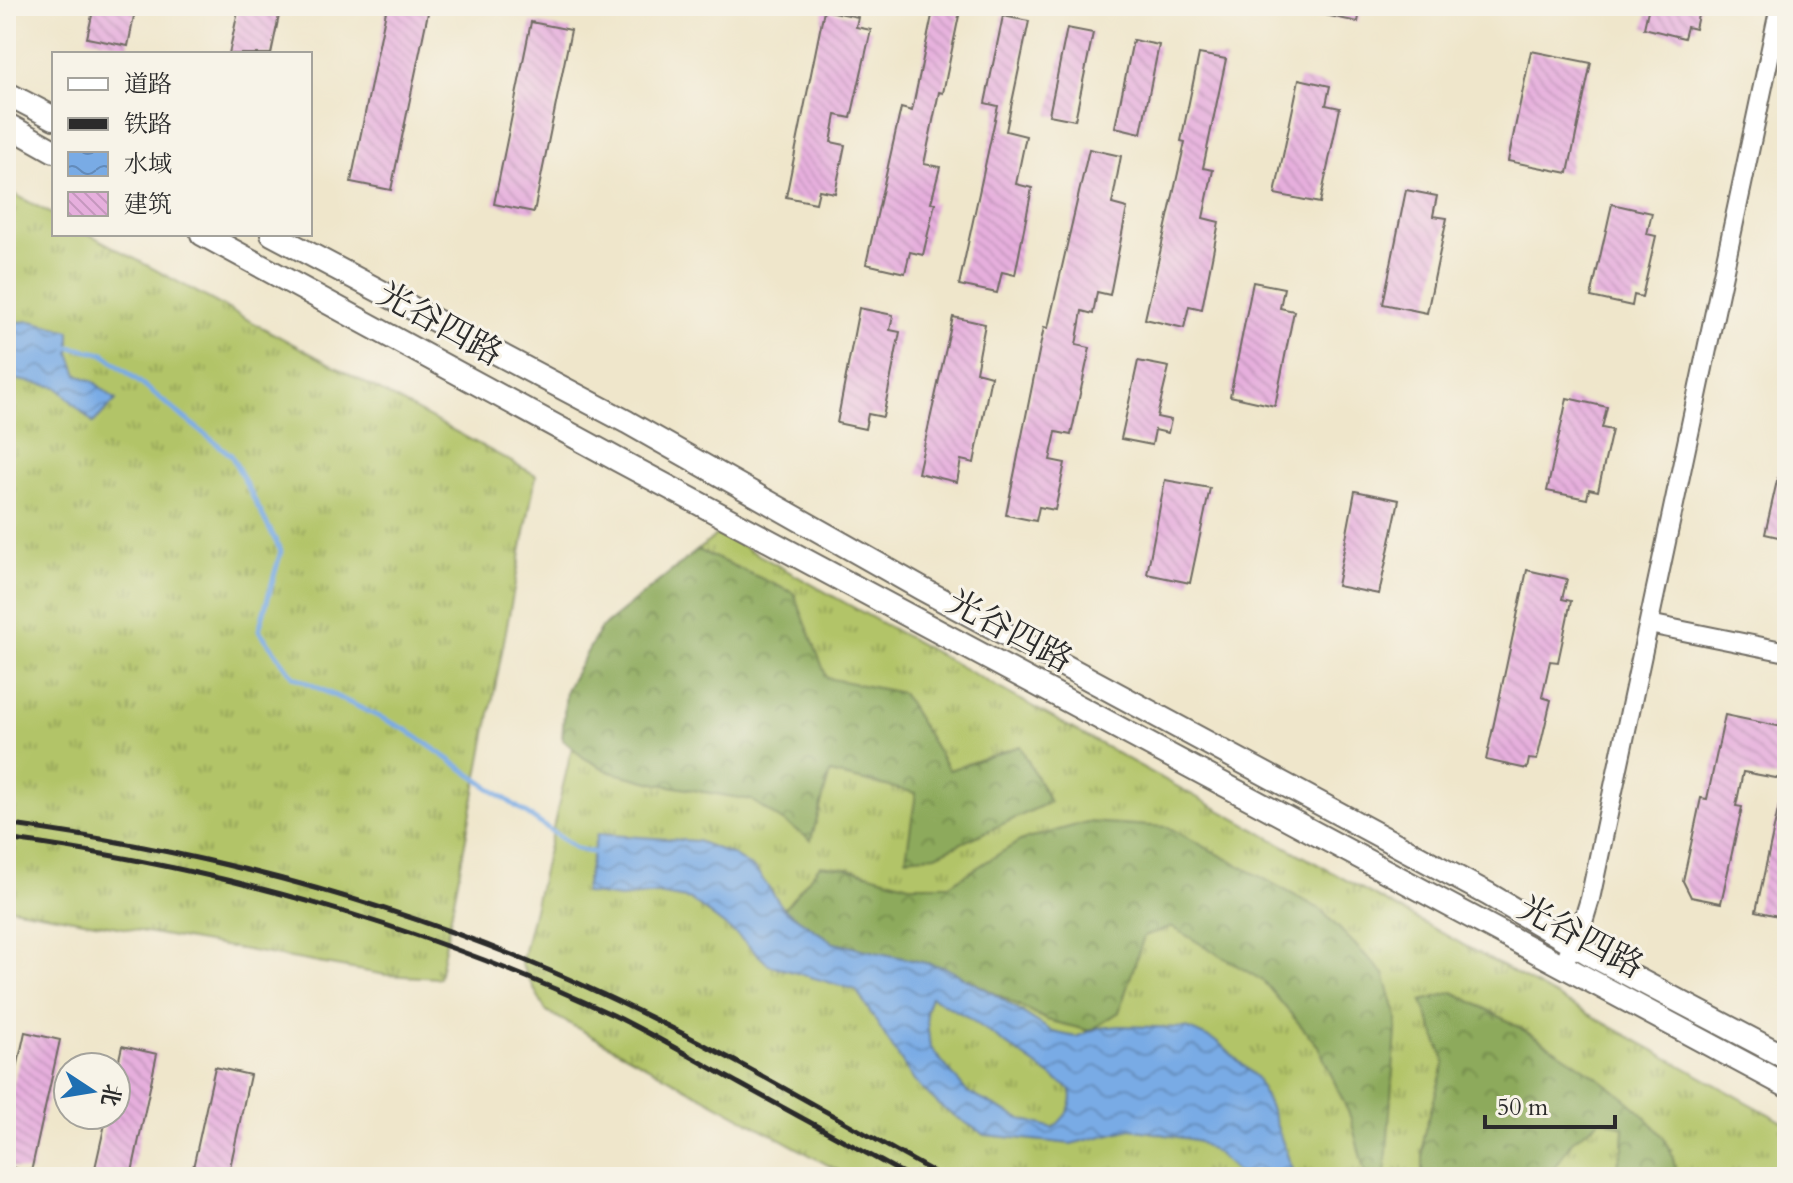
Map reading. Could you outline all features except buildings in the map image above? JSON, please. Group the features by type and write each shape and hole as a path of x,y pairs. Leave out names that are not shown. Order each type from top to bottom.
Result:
{"main road":[{"path":"6,93 52,117"},
{"path":"6,124 52,150"},
{"name":"光谷四路","path":"206,236 1787,1086"},
{"name":"光谷四路","path":"276,236 627,422 922,589 1787,1058"}],"street":[{"path":"1559,964 1576,945 1590,899 1649,624 1779,56 1780,6"},
{"path":"1649,624 1787,652"}],"green space":[{"path":"6,190 52,214 52,236 93,236 536,475 439,978 386,975 6,907"},
{"path":"719,533 1787,1124 1787,1177 850,1177 546,1011 521,964 600,629"},
{"path":"698,550 794,593 827,678 902,693 949,770 1020,746 1050,802 936,855 906,858 916,793 830,773 811,840 751,800 658,784 610,772 584,758 562,739 566,690 600,629"},
{"path":"1087,822 1168,827 1320,909 1384,974 1397,1018 1385,1177 1366,1177 1350,1116 1318,1046 1263,981 1172,927 1144,936 1119,1012 1090,1031 1047,1020 944,967 834,943 784,909 820,865 849,868 909,885 949,885 1020,841"},
{"path":"1453,992 1539,1039 1631,1104 1654,1126 1669,1147 1677,1177 1613,1177 1623,1148 1624,1127 1602,1119 1572,1141 1548,1177 1423,1177 1423,1137 1445,1062 1422,1001"}],"water":[{"path":"31,321 70,331 70,353 78,375 93,381 116,400 93,423 57,387 6,378 6,323"},
{"path":"597,834 697,841 731,854 756,870 784,909 834,943 944,967 991,992 1053,1032 1076,1037 1098,1028 1121,1026 1187,1028 1218,1042 1257,1078 1295,1177 1242,1177 1217,1153 1195,1140 1131,1129 1071,1144 985,1135 944,1109 914,1081 856,990 769,965 737,935 691,900 658,894 620,898 584,893","holes":["931,997 966,1016 1071,1090 1068,1111 1053,1128 1018,1118 967,1092 930,1047 926,1011"]}],"waterway":[{"path":"65,346 104,354 231,455 281,551 259,630 293,676 407,730 577,849 596,853"}],"railway":[{"path":"6,824 159,850 235,867 385,909 459,935 531,963 646,1015 732,1059 943,1177"},
{"path":"6,839 84,851 240,883 392,927 467,953 629,1023 910,1177"}]}
